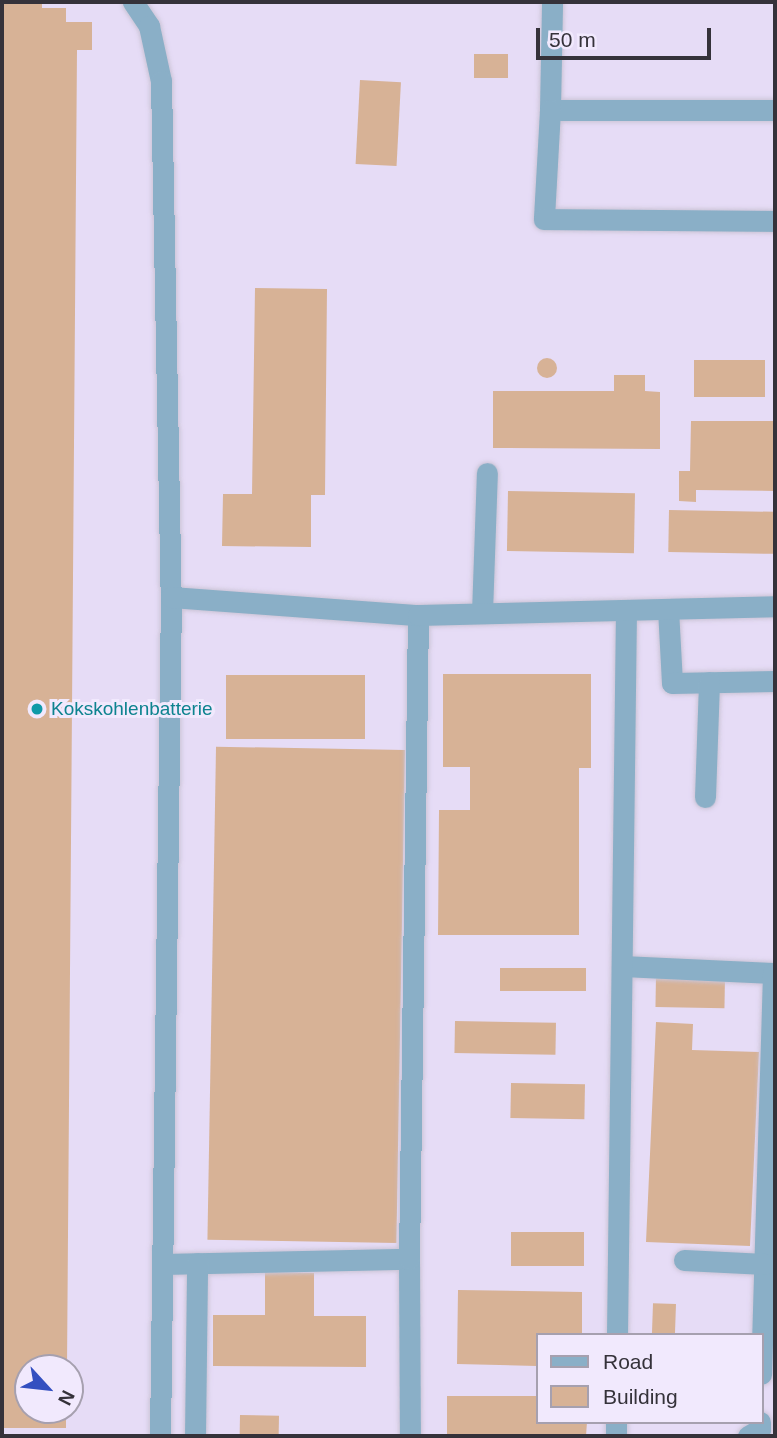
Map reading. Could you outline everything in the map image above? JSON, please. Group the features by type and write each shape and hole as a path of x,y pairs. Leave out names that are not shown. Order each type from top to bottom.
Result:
{"street":[{"path":"133,2 149,26 161,81 171,620"},
{"path":"552,2 544,219 775,221"},
{"path":"550,110 775,110"},
{"path":"482,613 487,473"},
{"path":"160,1436 171,597 418,615 775,606"},
{"path":"668,609 672,683 775,681"},
{"path":"617,1333 626,610"},
{"path":"410,1436 418,615"},
{"path":"705,797 709,682"},
{"path":"622,965 774,973 763,1333"},
{"path":"162,1264 410,1259"},
{"path":"684,1260 765,1265"},
{"path":"195,1436 197,1263"},
{"path":"748,1436 760,1429 760,1424"}],"shaded area":[{"path":"2,2 775,2 775,1436 2,1436"}],"building":[{"name":"Kokskohlenbatterie","path":"2,2 42,2 42,8 66,8 66,22 92,22 92,50 77,50 67,1354 14,1354 14,1424 66,1424 66,1428 2,1428"},
{"path":"474,54 508,54 508,78 474,78"},
{"path":"360,80 401,82 397,166 356,164"},
{"path":"255,288 327,289 325,495 311,495 311,547 222,546 223,494 252,494"},
{"path":"547,358 554,361 557,368 554,375 547,378 540,375 537,368 540,361"},
{"path":"694,360 765,360 765,397 694,397"},
{"path":"614,375 645,375 645,391 660,392 660,449 493,448 493,391 614,391"},
{"path":"691,421 775,421 775,491 696,490 696,502 679,501 679,471 690,471"},
{"path":"508,491 635,493 634,553 507,551"},
{"path":"669,510 775,512 774,554 668,552"},
{"path":"443,674 591,674 591,768 579,768 579,935 438,935 439,810 470,810 470,767 443,767"},
{"path":"226,675 365,675 365,739 226,739"},
{"path":"216,747 405,750 396,1243 207,1240"},
{"path":"500,968 586,968 586,991 500,991"},
{"path":"656,976 725,977 724,1008 655,1007"},
{"path":"455,1021 556,1023 555,1055 454,1053"},
{"path":"656,1022 693,1024 692,1050 759,1052 750,1246 646,1242"},
{"path":"511,1083 585,1084 584,1119 510,1118"},
{"path":"511,1232 584,1232 584,1266 511,1266"},
{"path":"265,1272 314,1273 314,1316 366,1316 366,1367 213,1366 213,1315 265,1315"},
{"path":"458,1290 582,1292 582,1333 536,1333 536,1366 457,1364"},
{"path":"653,1303 676,1304 675,1333 652,1333"},
{"path":"447,1396 536,1396 536,1424 587,1424 586,1436 447,1436"},
{"path":"240,1415 279,1416 279,1436 240,1436"}],"place":[{"name":"Kokskohlenbatterie","path":"37,709"}]}
